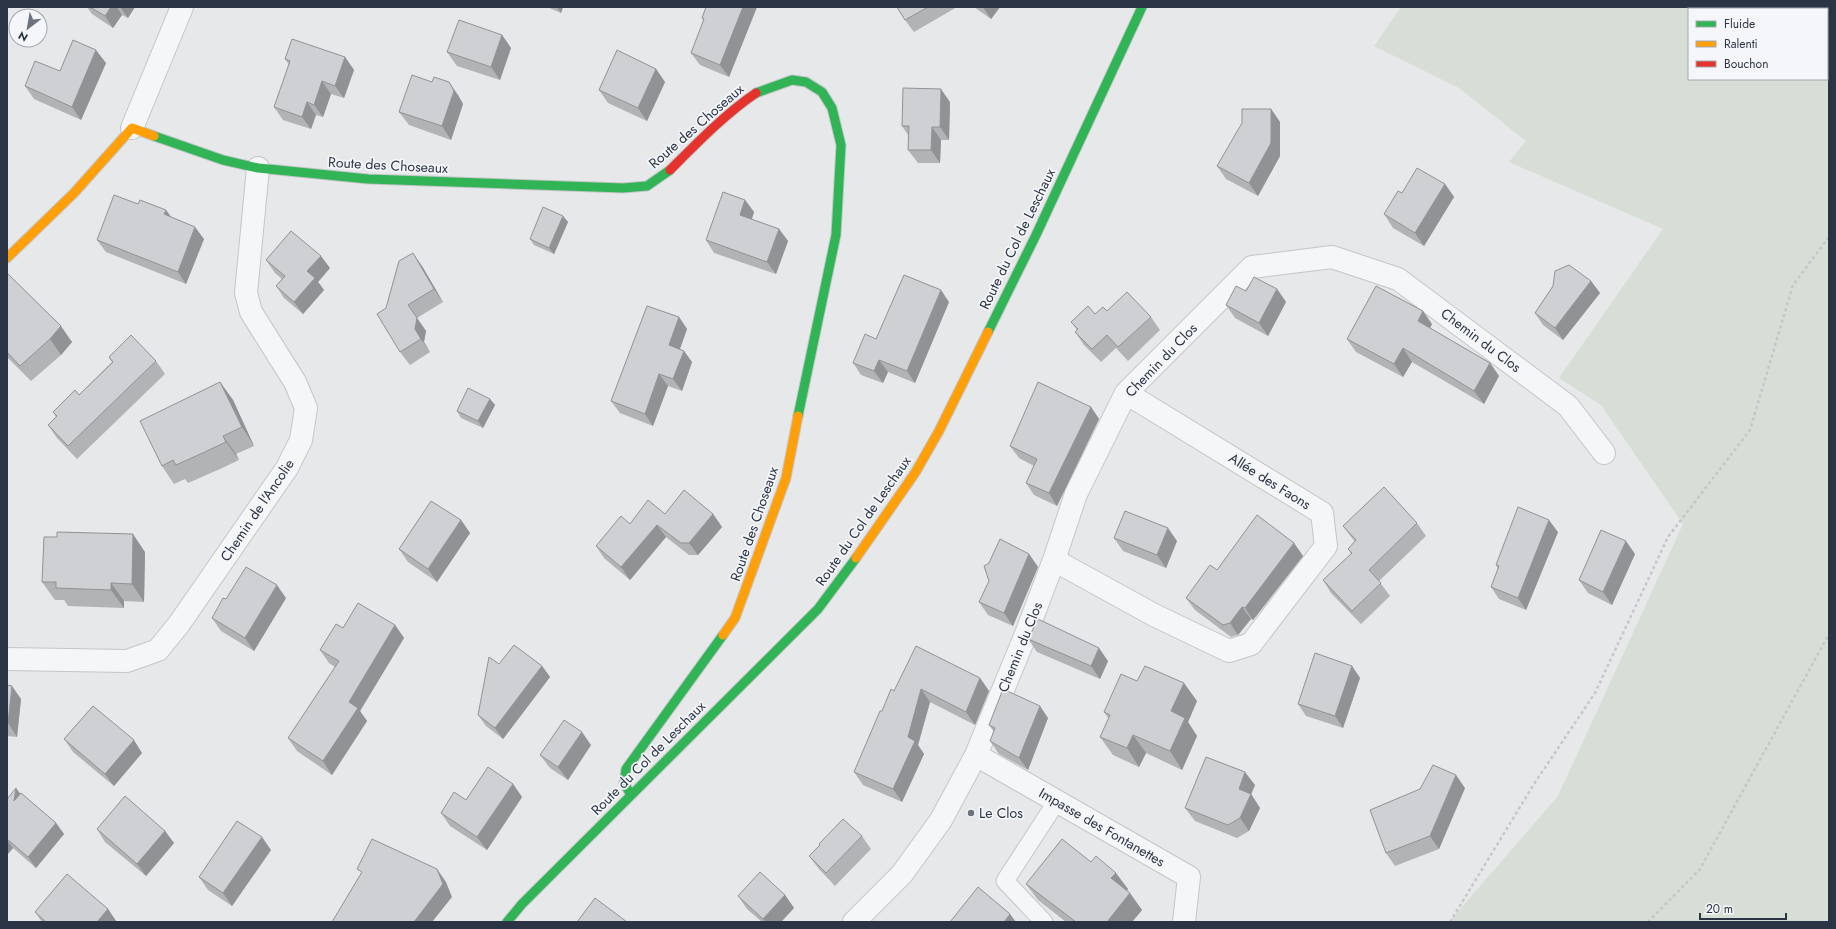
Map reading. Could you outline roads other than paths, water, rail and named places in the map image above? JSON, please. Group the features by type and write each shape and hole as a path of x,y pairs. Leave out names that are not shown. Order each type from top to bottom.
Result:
{"street":[{"path":"7,258 74,193 132,128 182,7"},
{"name":"Route du Col de Leschaux","path":"506,922 522,904 818,609 880,525 915,473 939,431 1036,235 1142,7"},
{"name":"Route des Choseaux","path":"132,128 223,160 258,168 368,179 623,188 647,186 668,172 696,144 744,101 760,90 778,83 792,80 806,82 822,92 832,108 841,146 836,236 786,478 735,618 626,769 623,778 631,795"},
{"name":"Chemin de l'Ancolie","path":"7,659 127,661 158,650 179,624 287,468 301,440 306,408 295,382 251,312 246,293 258,168"},
{"name":"Chemin du Clos","path":"854,922 902,874 941,820 976,755 1026,634 1054,560 1076,494 1126,393 1252,267 1332,257 1398,279 1568,406 1604,454"},
{"name":"Allée des Faons","path":"1054,560 1154,615 1229,651 1251,644 1326,546 1322,513 1126,393"},
{"name":"Impasse des Fontanettes","path":"976,755 1057,800 1189,877 1184,922"}],"lane":[{"path":"1044,922 1004,881 1057,800"}],"place":[{"name":"Le Clos","path":"971,813"}]}
